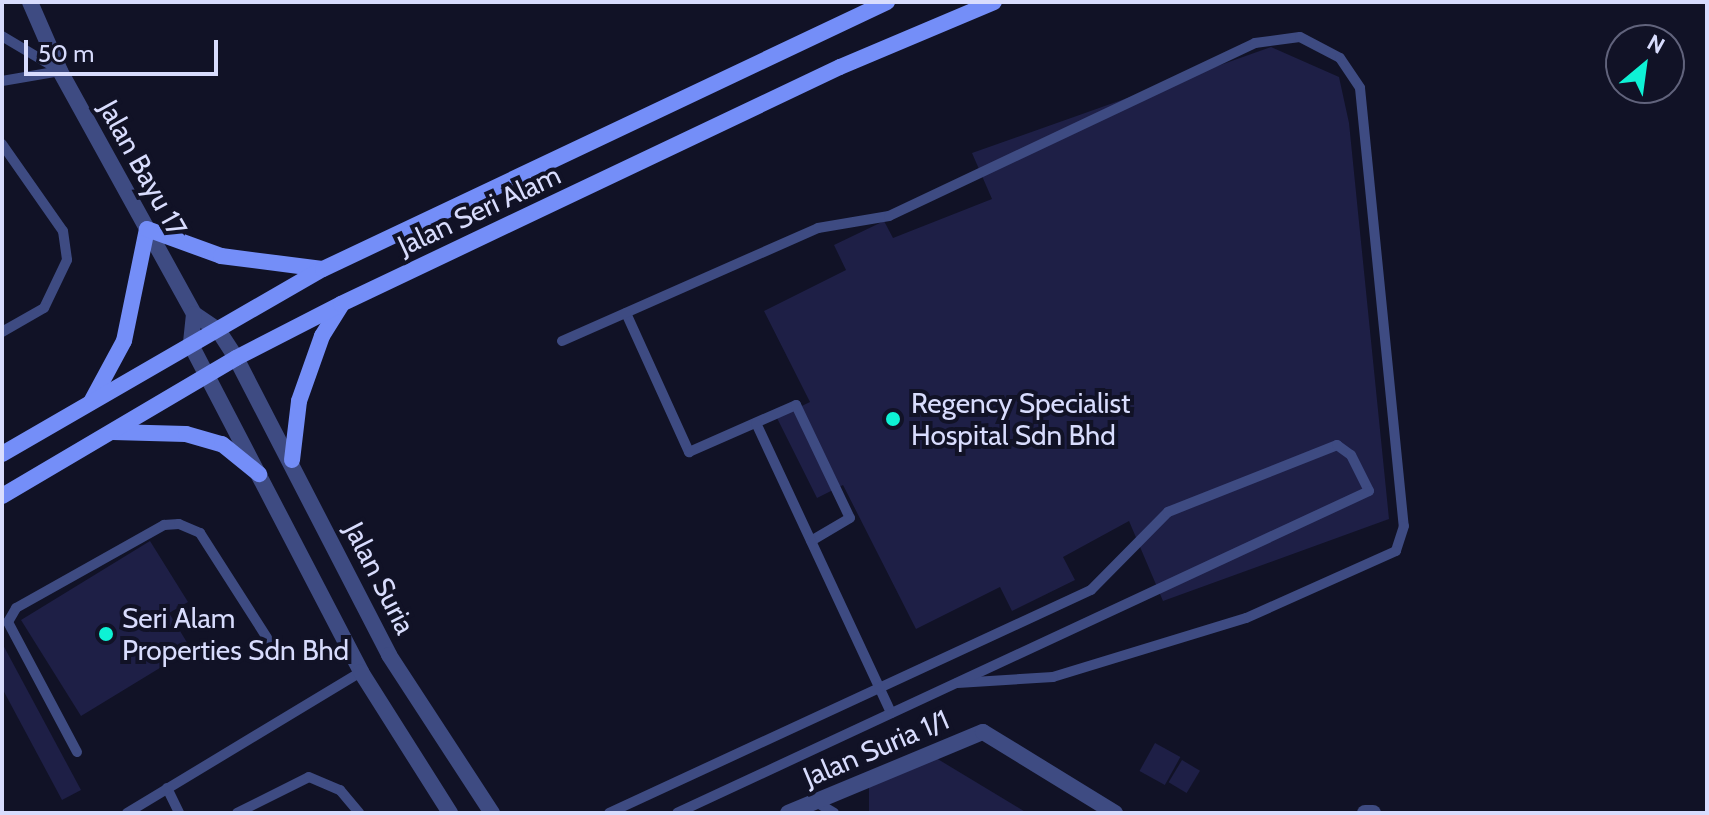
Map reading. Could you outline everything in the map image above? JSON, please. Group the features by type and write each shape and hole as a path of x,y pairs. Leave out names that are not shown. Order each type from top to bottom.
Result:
{"main road":[{"name":"Jalan Seri Alam","path":"2,454 323,269 887,2"},
{"name":"Jalan Seri Alam","path":"2,496 236,358 341,304 840,67 994,2"},
{"path":"90,403 124,341 147,229 221,256 323,269"},
{"path":"292,460 299,401 311,363 341,304"},
{"path":"109,432 186,434 222,444 259,474"}],"street":[{"name":"Jalan Bayu 17","path":"30,2 60,71 194,314"},
{"path":"218,330 194,314 191,345 361,672 450,813"},
{"name":"Jalan Suria","path":"218,330 292,460 389,655 492,813"},
{"name":"Jalan Suria 1/1","path":"788,813 983,732 1115,813"},
{"path":"1365,813 1373,813"}],"lane":[{"path":"2,36 60,71"},
{"path":"562,341 818,228 889,216 1255,43 1300,37 1340,58 1360,88 1404,526 1396,551 1246,618 1053,677 957,683"},
{"path":"2,81 60,71"},
{"path":"2,144 63,231 67,260 44,308 7,329"},
{"path":"626,313 684,448 694,452 796,405 850,518 811,541"},
{"path":"756,423 891,713"},
{"path":"609,813 1091,590 1168,512 1337,445 1351,455 1369,491 677,813"},
{"path":"77,752 8,622 16,608 164,525 179,524 200,533 271,644"},
{"path":"127,813 361,672"},
{"path":"237,813 309,777 340,790 359,813"},
{"path":"167,788 179,813"},
{"path":"816,802 834,813"}],"building":[{"path":"1271,47 1339,77 1349,123 1389,519 1163,601 1129,521 1063,557 1075,580 1012,611 1000,587 916,629 843,485 817,498 777,418 810,402 764,311 846,270 834,245 884,221 893,238 992,199 972,153"},
{"name":"Seri Alam Properties Sdn Bhd","path":"150,541 188,602 169,613 191,649 81,716 21,620"},
{"path":"2,643 81,790 62,800 2,688"},
{"path":"1155,743 1180,757 1165,785 1139,771"},
{"path":"936,758 1027,813 869,813 869,785"},
{"path":"1182,760 1200,771 1187,793 1169,782"}],"place":[{"name":"Regency Specialist Hospital Sdn Bhd","path":"893,419"},
{"name":"Seri Alam Properties Sdn Bhd","path":"106,634"}]}
